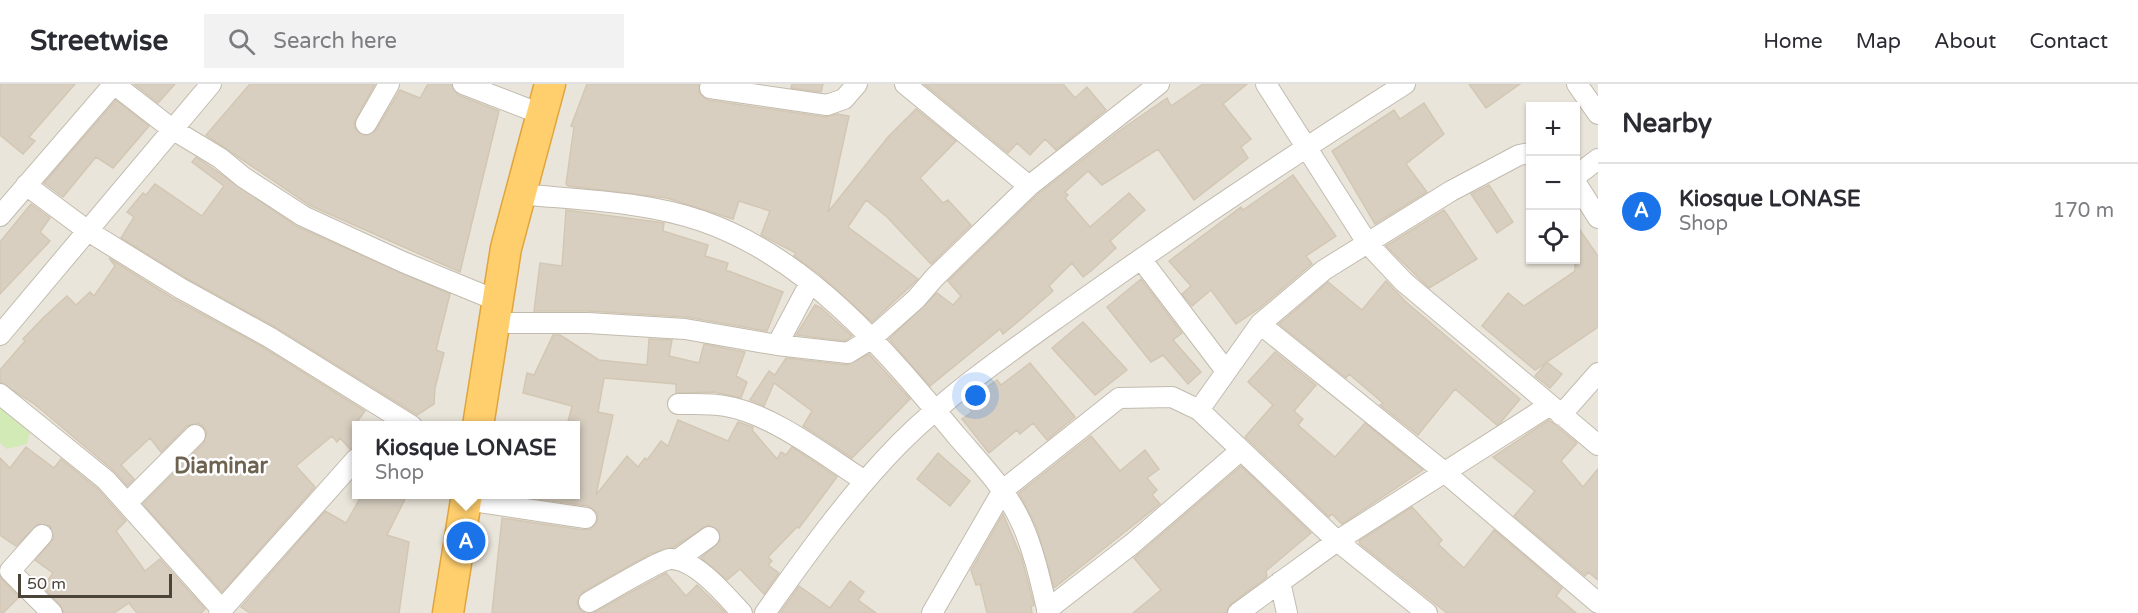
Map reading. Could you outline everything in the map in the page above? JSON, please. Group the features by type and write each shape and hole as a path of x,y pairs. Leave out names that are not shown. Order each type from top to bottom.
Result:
{"highway":[{"path":"479,421 496,312 519,194 550,84"},
{"path":"448,613 466,499"}],"street":[{"path":"0,216 114,84 172,129 220,158 243,177 303,216 403,262 496,312 588,323 685,328 777,345 848,353 872,338 916,299 935,277 1029,186 1159,84"},
{"path":"0,335 211,84"},
{"path":"366,124 389,84"},
{"path":"463,84 541,114"},
{"path":"710,88 826,105 844,99 857,84"},
{"path":"905,84 1029,186"},
{"path":"1266,84 1368,244 1404,282 1598,445"},
{"path":"765,613 809,551 865,481 935,410 1004,357 1141,260 1307,146 1405,84"},
{"path":"1577,84 1598,114"},
{"path":"1199,410 1260,324 1324,270 1451,191 1519,155 1526,154"},
{"path":"1580,172 1598,159"},
{"path":"26,185 88,231 180,288 269,337 396,421"},
{"path":"1580,191 1598,218"},
{"path":"519,194 614,203 676,214 704,222 744,240 810,283 872,338 1002,490 1021,521 1048,611 1132,544 1240,451"},
{"path":"1141,260 1226,371"},
{"path":"777,345 810,283"},
{"path":"1260,324 1443,471 1598,603"},
{"path":"1238,613 1336,541 1443,471 1556,410 1598,373"},
{"path":"0,394 106,480 128,502 220,611 352,465"},
{"path":"932,613 1002,490 1119,399 1172,397 1199,410 1336,541 1427,613"},
{"path":"678,404 725,406 745,411 778,427 865,481"},
{"path":"128,502 195,435"},
{"path":"477,499 586,518"},
{"path":"42,535 10,571 52,613"},
{"path":"677,560 709,537"},
{"path":"589,602 669,559 695,568 742,613"},
{"path":"1280,582 1287,613"}],"shaded area":[{"path":"0,84 1598,84 1598,613 0,613"}],"green space":[{"path":"0,394 32,424 27,444 7,449 0,443"}],"building":[{"path":"0,84 75,84 29,137 35,141 23,154 0,135"},
{"path":"134,84 175,84 158,103"},
{"path":"250,84 375,84 354,123 356,130 365,136 376,130 400,90 420,98 428,84 451,84 458,95 499,111 460,272 309,205 206,135"},
{"path":"587,84 699,84 699,93 708,100 825,117 837,114 849,116 828,212 888,137 916,109 956,141 920,178 943,203 948,200 971,225 931,264 887,217 866,200 848,227 918,279 872,322 819,274 794,256 796,253 761,235 770,211 739,201 733,219 667,198 568,186 566,184 574,127 571,126"},
{"path":"792,84 823,84 821,92 791,88"},
{"path":"924,84 1063,84 1075,98 1087,87 1106,110 1056,150 1045,139 1030,155 1017,143 1008,153"},
{"path":"1203,84 1247,84 1223,104 1251,139 1241,147 1248,158 1194,200 1158,149 1102,185 1088,171 1065,192 1068,195 1065,198 1090,227 1129,193 1145,210 1110,241 1116,248 1091,271 1083,277 1072,263 1049,286 1053,291 1020,320 1003,334 1000,329 930,386 889,339 937,293 953,305 961,296 948,281 1038,194 1122,129 1167,98 1171,106"},
{"path":"1469,84 1520,84 1486,108"},
{"path":"116,100 149,126 113,168 96,157 63,197 44,183"},
{"path":"1424,103 1444,134 1406,164 1427,192 1375,224 1332,151 1394,110 1400,119"},
{"path":"196,157 298,227 450,294 436,350 444,353 435,388 434,404 417,415 275,327 186,278 121,238 134,217 127,212 143,193 146,195 155,184 202,216 224,186 192,162"},
{"path":"1293,175 1336,236 1306,256 1312,264 1260,308 1236,324 1211,290 1192,306 1182,294 1191,286 1169,261 1241,207 1243,210"},
{"path":"1489,185 1513,222 1497,233 1471,194"},
{"path":"31,204 50,218 40,232 50,241 0,294 0,242"},
{"path":"566,210 664,223 663,231 708,245 705,256 728,263 726,270 783,292 767,331 686,317 588,311 534,311 540,263 562,266"},
{"path":"1444,210 1477,259 1429,288 1386,246"},
{"path":"1580,230 1598,256 1598,327 1535,370 1482,326 1508,293 1524,306 1575,271 1575,264 1580,264"},
{"path":"109,258 174,299 263,347 365,411 358,421 352,421 352,448 340,438 337,442 332,436 296,466 315,487 222,592 143,504 204,443 207,432 203,426 198,423 187,426 161,452 150,438 121,465 134,479 127,486 114,471 33,403 0,382 0,370 25,341 23,339 44,317 67,296 76,305 90,292 94,296 115,266"},
{"path":"1141,279 1182,333 1173,340 1201,372 1188,384 1163,355 1151,362 1107,307"},
{"path":"1386,281 1406,302 1520,399 1501,422 1497,425 1455,389 1418,435 1380,405 1383,403 1349,374 1346,378 1279,324 1328,282 1362,310"},
{"path":"815,305 852,336 845,341 796,335"},
{"path":"1083,322 1127,370 1095,395 1052,348"},
{"path":"553,335 560,335 599,360 647,365 649,339 672,340 669,356 699,363 704,344 745,352 736,376 747,382 741,398 714,392 676,393 676,384 604,378 598,412 613,415 596,495 627,456 638,467 645,458 647,460 661,441 668,446 678,420 728,441 738,422 753,427 752,430 777,459 781,452 786,455 792,447 837,477 799,528 797,527 768,557 772,561 768,565 779,573 764,594 740,569 727,580 701,558 720,541 719,531 708,525 674,547 650,554 583,592 577,602 579,608 585,613 492,613 502,518 584,530 591,529 598,520 597,513 588,506 538,499 580,499 580,421 568,421 572,406 523,393 527,373 534,375"},
{"path":"1275,352 1316,385 1294,411 1303,419 1298,425 1335,457 1365,423 1423,470 1342,524 1332,514 1329,517 1245,437 1273,405 1248,382"},
{"path":"869,354 910,399 852,458 803,426 812,411 774,383 764,406 750,400 769,371 775,375 786,358 847,365"},
{"path":"1547,362 1562,374 1550,388 1535,376"},
{"path":"1030,363 1075,417 1047,440 1033,423 1020,434 1017,430 989,453 962,419 972,412 965,403 997,380 1001,385"},
{"path":"1549,420 1577,443 1561,461 1583,487 1598,469 1598,580 1588,572 1585,576 1514,516 1535,491 1493,457"},
{"path":"1091,436 1120,471 1145,450 1159,469 1147,478 1157,490 1152,495 1160,504 1054,588 1037,529 1019,493"},
{"path":"26,447 54,468 61,459 98,489 126,521 116,531 145,571 160,559 205,609 201,613 137,613 129,603 114,613 64,613 60,605 43,587 53,573 35,560 54,538 50,526 38,524 16,546 0,535 0,458 10,468"},
{"path":"938,453 970,481 950,506 917,479"},
{"path":"1241,466 1311,533 1266,571 1267,577 1231,604 1226,613 1133,613 1161,590 1134,558"},
{"path":"360,499 405,499 387,535 409,542 399,613 250,613 241,607 325,511 346,523"},
{"path":"1412,507 1442,540 1438,544 1464,568 1494,530 1562,588 1556,596 1576,613 1447,613 1359,541"},
{"path":"1003,514 1022,559 1034,605 1031,607 1032,613 987,613 980,584 976,585 971,570"},
{"path":"666,573 686,596 697,585 726,613 593,613"},
{"path":"0,577 19,597 3,613 0,613"},
{"path":"850,581 864,592 858,600 876,613 780,613 799,586 830,608"}],"place":[{"name":"Kiosque LONASE","path":"466,541"}],"district":[{"name":"Diaminar","path":"221,465"}]}
